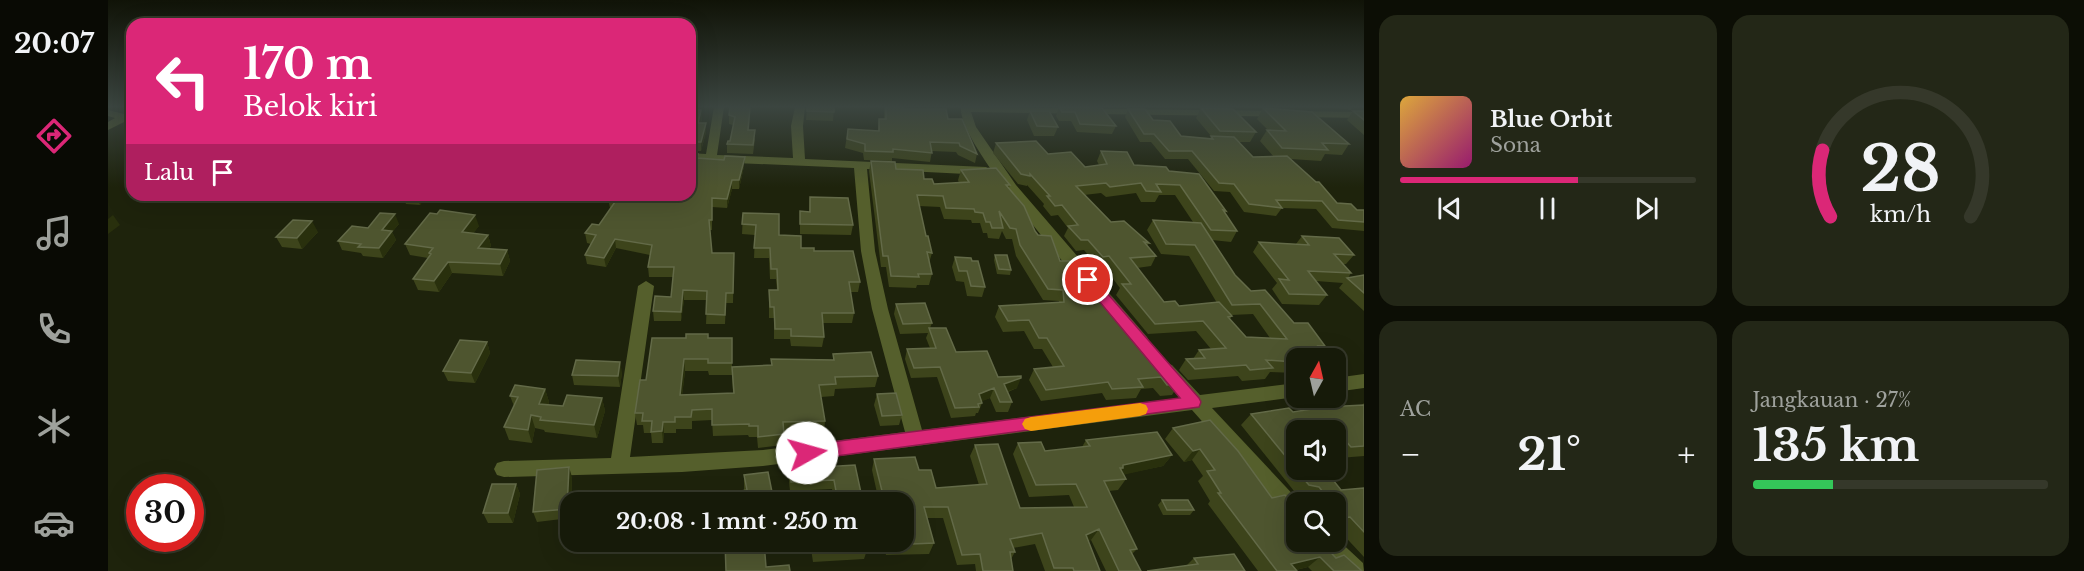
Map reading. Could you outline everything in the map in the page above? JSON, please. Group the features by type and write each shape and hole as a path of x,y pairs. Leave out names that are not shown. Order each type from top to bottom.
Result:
{"street":[{"path":"711,158 715,134"},
{"path":"797,134 799,162"},
{"path":"972,134 998,172 1151,353 1193,402 1286,501"},
{"path":"696,158 998,172"},
{"path":"860,165 868,251 875,286 916,440"},
{"path":"620,465 646,286"},
{"path":"1346,383 1364,381"},
{"path":"504,469 764,458 1286,391"},
{"path":"1335,552 1355,571"}],"building":[{"path":"696,134 703,134 701,142 696,142"},
{"path":"732,134 755,134 753,145 727,144"},
{"path":"848,134 968,134 977,154 960,146 959,143 930,142 932,153 893,149 893,152 865,151 865,144 847,139"},
{"path":"1144,134 1179,134 1181,136 1213,139 1211,136 1234,137 1253,157 1287,156 1316,182 1319,182 1337,203 1351,204 1357,210 1364,210 1364,222 1338,220 1322,201 1276,200 1282,208 1249,204 1234,184 1219,183 1192,151 1169,151 1154,134"},
{"path":"1270,134 1337,134 1349,144 1322,143 1328,150 1282,148"},
{"path":"1036,141 1048,154 1071,152 1085,167 1107,164 1101,151 1127,152 1134,165 1166,167 1169,171 1199,174 1226,211 1223,210 1237,231 1211,230 1180,185 1156,184 1161,192 1146,191 1141,183 1110,187 1106,183 1076,186 1111,222 1124,221 1149,243 1144,242 1156,256 1130,258 1164,302 1175,301 1179,306 1219,302 1232,316 1228,317 1246,337 1287,339 1260,304 1232,305 1195,245 1166,244 1153,220 1201,223 1235,275 1251,291 1265,290 1294,323 1308,323 1325,346 1286,348 1286,361 1266,360 1273,368 1250,370 1246,365 1195,369 1186,359 1205,358 1199,350 1226,348 1203,321 1155,324 1122,284 1131,284 1109,256 1103,257 1088,240 1081,240 1068,226 1078,225 1062,205 1055,206 1047,196 1050,196 1030,174 1030,176 1021,174 996,143"},
{"path":"696,154 698,154 697,158 724,160 725,156 745,157 739,180 732,180 727,199 712,198 712,220 709,220 712,253 734,253 733,293 726,293 725,315 706,314 707,291 683,290 681,312 653,311 655,296 671,297 674,267 648,267 652,245 615,239 604,258 585,255 596,235 585,233 592,224 599,225 616,201 696,201"},
{"path":"871,161 895,162 896,169 923,170 924,179 932,179 934,184 969,182 961,170 996,168 1010,185 1006,185 1024,206 1038,235 1051,236 1060,261 1071,261 1079,276 1083,276 1094,293 1101,292 1125,327 1131,327 1179,384 1167,385 1161,377 1138,379 1143,387 1112,389 1108,382 1046,390 1034,369 1064,366 1047,338 1039,338 1029,320 1008,321 999,306 1064,302 1063,290 1048,289 1020,245 1016,229 1010,228 999,211 1003,228 992,228 990,222 986,222 983,213 975,212 974,209 946,208 943,196 917,195 932,253 927,252 932,274 918,274 919,277 891,276 888,256 883,256"},
{"path":"810,197 848,198 853,225 800,224 800,211 810,212"},
{"path":"440,210 475,215 462,232 488,235 478,248 507,250 500,264 448,262 434,281 413,279 433,248 405,244 430,213 437,214"},
{"path":"380,213 395,214 382,230 392,231 379,248 358,247 361,244 338,241 352,226 368,228"},
{"path":"743,213 779,214 779,235 801,236 801,248 814,248 814,251 853,251 860,282 849,282 854,313 822,313 824,337 791,336 791,329 775,329 774,307 770,307 769,290 778,290 777,269 771,269 770,248 754,248 756,225 742,224"},
{"path":"293,220 312,221 297,238 276,237"},
{"path":"1302,236 1339,238 1354,255 1334,254 1351,273 1308,271 1327,295 1289,294 1279,279 1289,280 1259,242 1309,245"},
{"path":"995,255 1007,255 1011,270 999,269"},
{"path":"955,257 978,261 985,287 971,286 967,271 959,271"},
{"path":"1364,275 1364,293 1347,278"},
{"path":"925,303 932,323 903,324 896,304"},
{"path":"929,328 946,328 956,352 987,351 998,377 1021,376 1021,378 1004,384 1012,402 1000,402 994,388 979,394 982,403 978,404 979,407 955,408 940,367 914,368 907,349 936,348"},
{"path":"686,334 708,334 708,338 732,338 732,363 708,363 708,359 684,359 680,395 734,393 732,367 772,365 771,359 834,360 833,354 871,352 878,376 835,377 836,384 819,385 825,421 783,422 784,434 758,437 758,426 749,426 749,424 712,425 712,409 692,410 691,417 675,417 675,422 663,422 662,431 651,432 652,421 642,421 643,413 635,413 640,380 646,380 652,338 686,338"},
{"path":"460,340 487,342 471,373 443,371"},
{"path":"576,360 620,362 618,376 572,375"},
{"path":"515,385 545,389 539,404 563,406 567,395 602,398 594,425 540,420 541,417 531,415 528,430 504,427 518,397 510,396"},
{"path":"896,393 902,415 882,416 877,394"},
{"path":"1364,405 1364,446 1351,447 1346,441 1346,420 1286,420 1286,457 1251,414 1289,408 1293,412 1319,408 1346,408 1346,406"},
{"path":"1210,420 1238,451 1272,498 1286,496 1286,552 1330,552 1336,558 1344,555 1362,571 1334,571 1320,557 1291,564 1297,571 1277,571 1218,493 1221,493 1207,471 1215,470 1200,449 1193,451 1173,428"},
{"path":"1157,432 1172,455 1123,465 1123,468 1120,468 1126,479 1104,481 1137,549 1130,550 1141,571 1119,571 1099,529 1086,535 1100,571 1054,568 1042,533 1010,539 1015,552 1010,552 1013,571 983,571 980,554 962,555 948,507 924,507 934,543 914,544 914,492 882,492 874,459 915,457 919,470 931,470 936,488 987,484 975,445 998,444 1020,508 1087,507 1076,484 1036,485 1018,443 1041,442 1045,451 1090,446 1086,440"},
{"path":"821,460 822,467 855,465 861,492 836,492 834,480 791,482 789,462"},
{"path":"569,467 568,492 560,492 560,510 533,512 537,470"},
{"path":"768,472 772,492 734,492 747,490 744,475"},
{"path":"1305,480 1333,480 1341,490 1364,488 1364,532 1350,517 1346,518 1346,492 1323,492 1319,487 1309,485"},
{"path":"492,484 516,484 508,513 483,513"},
{"path":"1162,500 1188,500 1194,510 1167,510"},
{"path":"725,552 765,552 766,567 789,565 790,571 726,571"},
{"path":"1234,554 1245,571 1147,571 1198,564 1194,558"}],"slow traffic":[{"path":"1031,424 1140,409"}],"route":[{"path":"807,453 1193,402 1088,280"}]}
